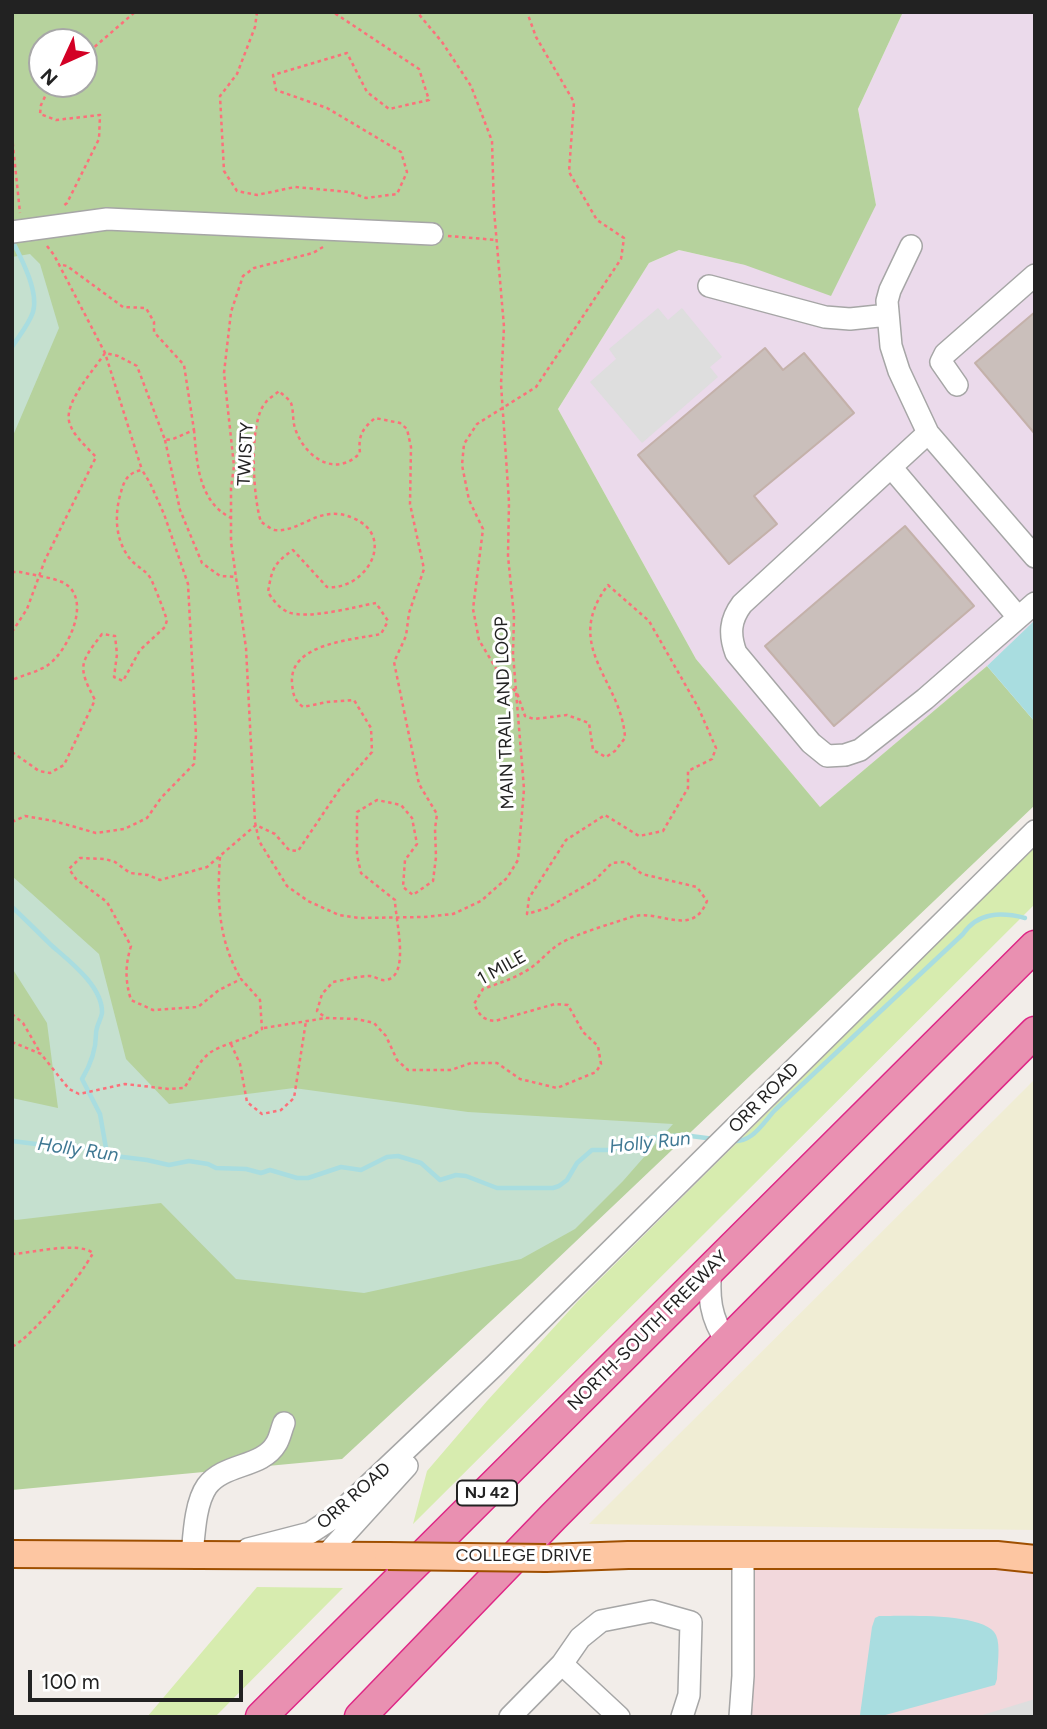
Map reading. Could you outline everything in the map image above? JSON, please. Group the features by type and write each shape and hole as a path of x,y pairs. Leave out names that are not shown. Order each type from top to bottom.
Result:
{"highway":[{"name":"NORTH-SOUTH FREEWAY","path":"261,1717 1035,946"},
{"path":"360,1717 1035,1032"}],"main road":[{"name":"COLLEGE DRIVE","path":"12,1554 546,1558 628,1555 998,1555 1035,1559"}],"street":[{"path":"24,230 107,219 432,234"},
{"path":"911,246 890,290 888,315 895,358 928,433 1035,556"},
{"path":"957,385 941,362 945,354 1035,275"},
{"path":"709,286 825,317 850,319 888,315"},
{"path":"928,433 742,604 732,616 731,639 736,653 811,743 827,756 834,757 860,750 925,699 1035,603"},
{"path":"891,467 1018,617"},
{"name":"ORR ROAD","path":"222,1556 293,1539 324,1525 493,1367 1035,831"},
{"path":"711,1267 710,1301 713,1317 727,1342"},
{"name":"ORR ROAD","path":"325,1556 493,1367"},
{"path":"192,1556 196,1517 207,1487 222,1474 265,1456 276,1444 284,1423"},
{"path":"740,1717 743,1676 743,1556"},
{"path":"510,1717 562,1664 580,1638 601,1621 652,1611 691,1622 689,1695 682,1717"},
{"path":"562,1664 619,1717"}],"path":[{"path":"98,44 135,12"},
{"path":"257,12 237,74 220,96 224,171 237,191 257,195 295,187 349,192 366,198 397,194 407,172 401,152 327,108 276,90 273,75 346,53 367,92 389,108 429,100 419,69 333,12"},
{"name":"MAIN TRAIL AND LOOP","path":"328,244 313,253 263,265 243,276 231,312 225,373 234,466 231,542 246,648 256,825 259,841 287,886 308,901 339,915 360,918 453,914 481,901 508,878 518,860 524,789 516,711 514,617 508,556 509,502 502,410 504,327 492,141 482,110 458,67 417,12"},
{"path":"517,694 500,675 479,640 474,609 483,529 469,500 462,466 464,444 477,424 536,387 621,260 624,238 597,220 569,172 574,102 536,37 527,12"},
{"path":"44,98 40,114 56,120 100,115 99,139 67,203 58,211"},
{"path":"12,136 24,230 42,240 58,264 105,354 142,470 164,514 188,584 196,735 194,764 146,818 124,829 96,834 54,821 25,816 12,822"},
{"path":"432,234 497,240"},
{"path":"58,264 67,266 122,307 146,308 154,322 154,332 184,365 200,478 212,503 231,517"},
{"path":"105,354 118,356 138,366 164,440 180,510 202,563 220,576 238,578"},
{"path":"12,632 27,609 45,560 96,457 78,437 69,421 72,400 105,354"},
{"name":"TWISTY","path":"256,825 275,834 289,850 298,851 339,790 372,752 371,728 354,701 327,702 303,707 293,695 292,677 297,664 308,652 381,634 387,621 376,603 315,614 288,612 273,600 268,592 272,572 278,561 293,550 327,587 336,588 362,574 371,565 375,555 375,540 363,523 349,516 320,514 293,527 274,530 261,522 253,476 258,422 264,403 279,391 290,401 296,431 305,445 316,459 327,464 342,464 353,460 360,453 358,439 364,428 375,418 400,423 407,429 411,447 410,504 424,569 409,612 406,636 394,662 419,784 437,814 433,881 413,895 403,887 405,860 417,844 412,818 401,805 377,800 357,812 357,855 362,873 395,900 395,918"},
{"path":"164,440 194,430"},
{"path":"12,752 39,771 50,773 64,765 95,700 84,680 83,658 102,634 115,636 117,654 114,677 123,681 140,650 165,627 167,620 149,575 131,559 117,527 117,507 122,486 127,477 142,470"},
{"path":"12,572 64,583 73,592 78,609 73,631 58,656 47,666 12,680"},
{"name":"1 MILE","path":"326,1018 356,1018 374,1023 386,1036 397,1060 408,1070 451,1070 471,1063 498,1063 520,1079 557,1088 596,1072 601,1065 598,1046 583,1032 568,1005 555,1004 495,1021 486,1020 474,1004 483,989 513,979 534,966 560,943 636,916 681,921 693,920 703,912 707,901 697,887 642,874 626,862 612,863 595,880 547,908 527,914 529,898 566,840 605,815 639,836 663,831 688,788 688,771 712,759 716,748 698,707 649,621 607,585 598,598 590,631 590,643 602,677 625,724 625,738 615,751 606,757 593,750 589,723 567,715 534,719 525,716 517,694"},
{"path":"241,979 219,990 198,1007 153,1010 131,1000 125,981 126,962 131,946 107,902 76,878 69,869 80,858 95,858 115,862 130,873 148,874 160,880 207,867 256,825"},
{"path":"220,856 218,901 221,928 229,956 241,979 260,1000 262,1029"},
{"path":"326,1018 317,1011 322,994 332,982 370,976 382,981 397,974 400,957 395,918"},
{"path":"12,1014 23,1023 41,1054 69,1089 79,1094 125,1084 184,1088 202,1060 211,1052 254,1035 262,1029 326,1018"},
{"path":"230,1044 240,1065 247,1102 262,1114 281,1110 294,1098 306,1021"},
{"path":"12,1042 41,1054"},
{"path":"12,1254 72,1247 93,1253 85,1269 44,1318 24,1340 12,1347"}],"shaded area":[{"path":"903,12 1035,12 1035,620 987,666 820,807 696,659 558,409 649,263 679,250 745,265 876,205 858,109"},
{"path":"658,308 668,320 682,308 722,357 710,367 718,377 642,443 590,382 616,359 609,349"},
{"path":"1035,1079 1035,1530 589,1524"},
{"path":"743,1556 1035,1559 1035,1717 740,1717"},
{"path":"1035,1699 1035,1717 976,1717"}],"green space":[{"path":"12,12 903,12 858,109 876,205 831,296 745,265 679,250 649,263 558,409 696,659 820,807 987,666 1035,722 1035,805 532,1283 342,1459 12,1490"},
{"path":"30,254 40,264 59,328 12,438 12,257"},
{"path":"1035,846 1035,904 413,1524 427,1471 578,1301"},
{"path":"12,876 99,954 126,1059 169,1104 294,1088 468,1112 673,1124 623,1181 575,1229 521,1259 364,1293 236,1279 161,1203 12,1219 12,1098 58,1108 47,1023 12,968"},
{"path":"257,1587 343,1588 215,1717 147,1717"}],"water":[{"path":"1035,620 1035,722 987,666"},
{"path":"942,1617 977,1622 989,1628 996,1635 998,1645 995,1685 878,1717 862,1717 860,1715 872,1627 875,1618"}],"building":[{"path":"1035,312 1035,434 975,363"},
{"path":"765,348 783,370 804,353 854,413 754,496 777,524 729,564 638,455"},
{"path":"905,526 974,606 834,726 765,646"}],"waterway":[{"path":"12,347 29,321 34,304 29,276 13,242"},
{"path":"12,907 83,974 101,1003 102,1013 94,1051 82,1079 100,1114 107,1154"},
{"name":"Holly Run","path":"730,1141 744,1139 756,1132 775,1110 976,921 999,915 1025,918"},
{"name":"Holly Run","path":"12,1141 85,1148 107,1155 169,1165 189,1161 216,1168 246,1169 261,1173 270,1170 297,1178 308,1178 341,1167 361,1170 387,1157 398,1156 421,1163 440,1180 456,1175 497,1188 553,1188 567,1180 577,1163 592,1150 613,1150 630,1140 683,1135 714,1139"}]}
